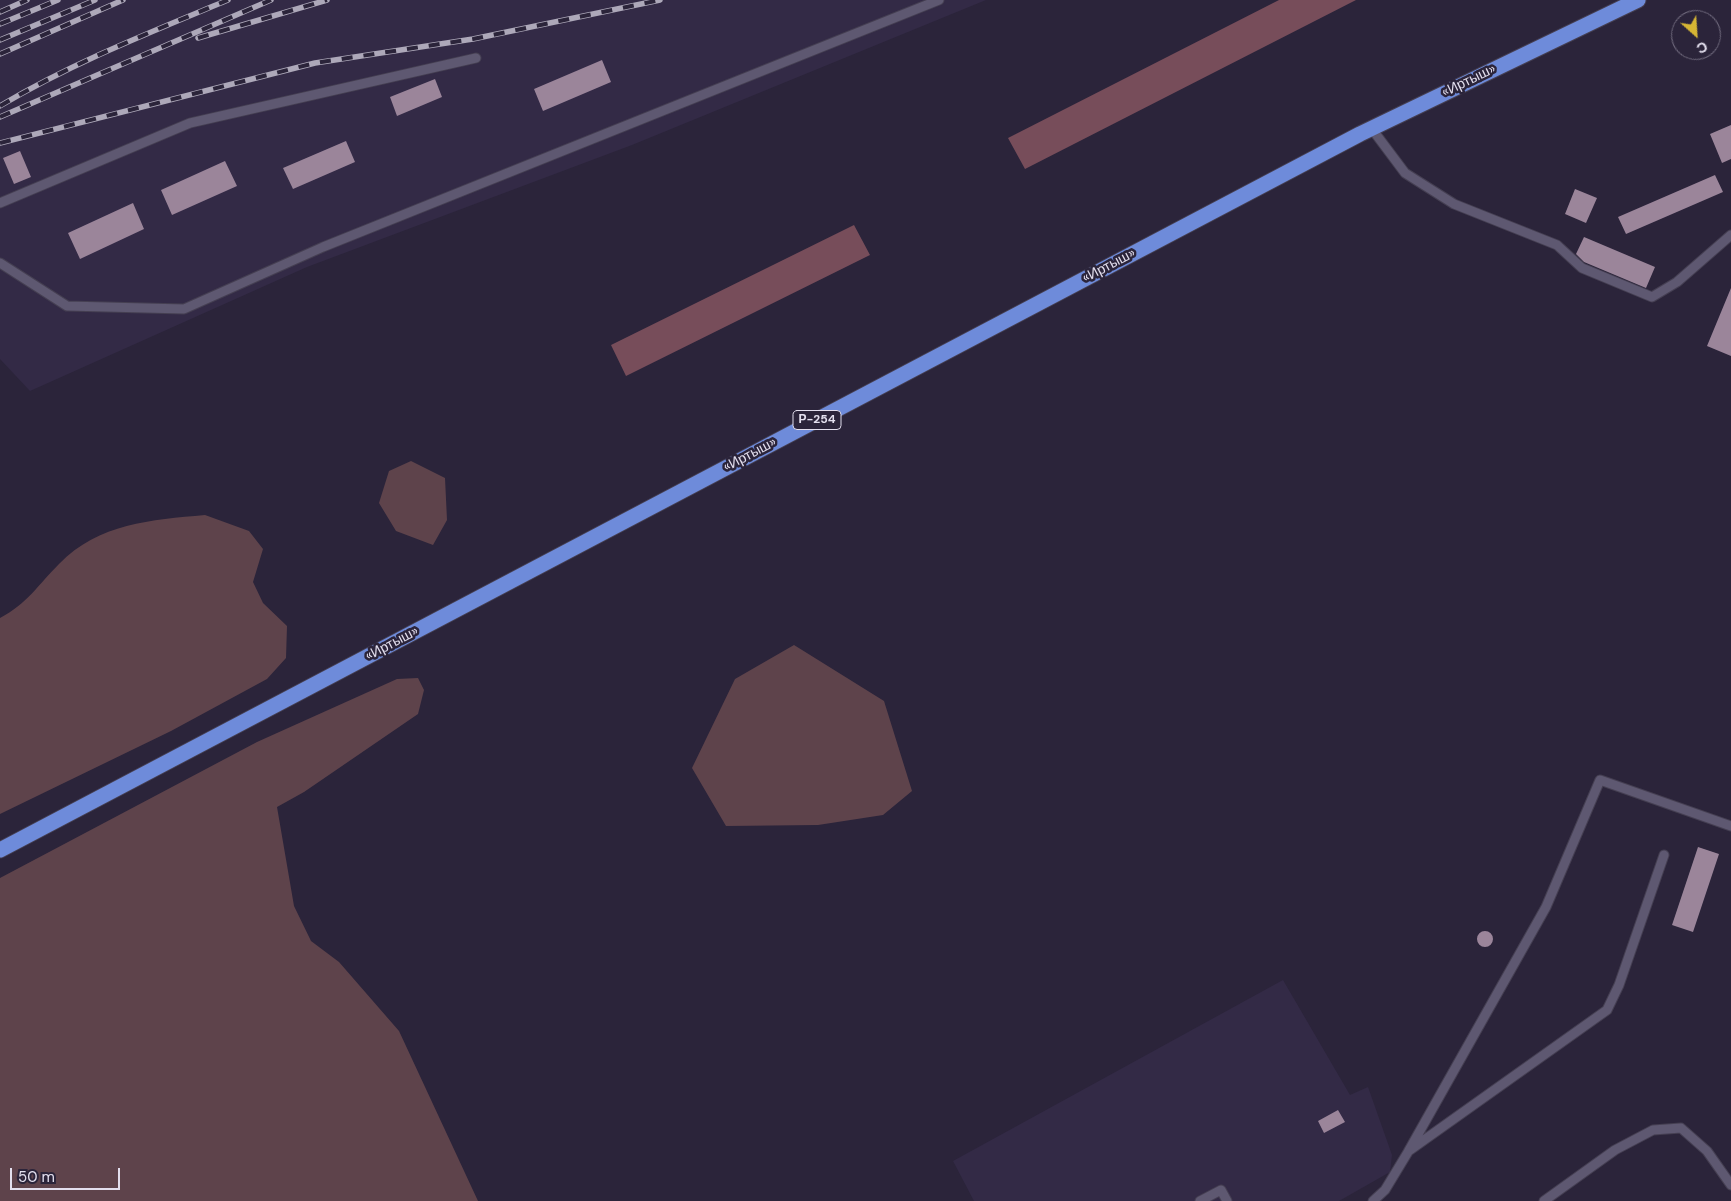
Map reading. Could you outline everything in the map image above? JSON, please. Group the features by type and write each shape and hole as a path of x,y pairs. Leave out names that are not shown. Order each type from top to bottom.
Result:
{"highway":[{"name":"«Иртыш»","path":"0,850 1372,129 1638,0"}],"lane":[{"path":"0,263 67,306 184,309 323,247 940,0"},
{"path":"0,203 190,123 476,58"},
{"path":"1372,129 1405,174 1454,204 1557,245 1582,268 1652,297 1677,282 1731,235"},
{"path":"1373,1201 1385,1190 1408,1152 1546,907 1600,780 1731,826"},
{"path":"1408,1152 1607,1010 1619,985 1664,855"},
{"path":"1544,1201 1614,1150 1653,1130 1681,1128 1707,1151 1731,1185"},
{"path":"1200,1201 1221,1190 1227,1201"}],"shaded area":[{"path":"0,0 986,0 632,145 307,267 30,391 0,359"},
{"path":"1279,0 1356,0 1025,169 1008,138"},
{"path":"854,225 870,255 626,376 611,345"},
{"path":"411,461 445,478 447,520 433,545 396,531 379,503 389,471"},
{"path":"205,515 249,531 263,549 253,582 263,603 287,626 286,658 267,679 171,731 0,814 0,618 18,607 59,564 75,550 91,540 127,526 165,519"},
{"path":"794,645 884,701 912,791 883,815 818,825 726,826 692,768 735,679"},
{"path":"418,678 424,690 418,714 304,792 277,807 294,906 311,941 339,962 399,1031 478,1201 0,1201 0,878 257,742 397,679"},
{"path":"1283,980 1350,1095 1368,1087 1392,1155 1390,1172 1339,1201 974,1201 953,1161"}],"building":[{"path":"602,60 611,82 543,111 534,89"},
{"path":"435,79 442,97 397,116 390,97"},
{"path":"1731,125 1731,159 1722,163 1710,134"},
{"path":"346,141 355,162 293,189 283,168"},
{"path":"20,151 31,177 14,184 3,158"},
{"path":"225,161 237,186 172,215 161,190"},
{"path":"1715,175 1723,192 1626,234 1618,217"},
{"path":"1575,189 1597,198 1586,223 1565,214"},
{"path":"133,203 144,229 80,259 68,233"},
{"path":"1584,237 1655,267 1646,288 1584,262 1576,254"},
{"path":"1731,288 1731,356 1707,346"},
{"path":"1698,847 1719,854 1693,932 1672,925"},
{"path":"1485,931 1491,933 1493,939 1491,945 1485,947 1479,945 1477,939 1479,933"},
{"path":"1338,1110 1345,1122 1324,1133 1318,1121"}],"railway":[{"path":"0,12 27,0"},
{"path":"0,24 58,0"},
{"path":"0,40 95,0"},
{"path":"0,54 123,0"},
{"path":"0,106 83,62 228,0"},
{"path":"0,117 271,0"},
{"path":"198,38 327,0"},
{"path":"0,143 315,63 473,39 660,0"}]}
